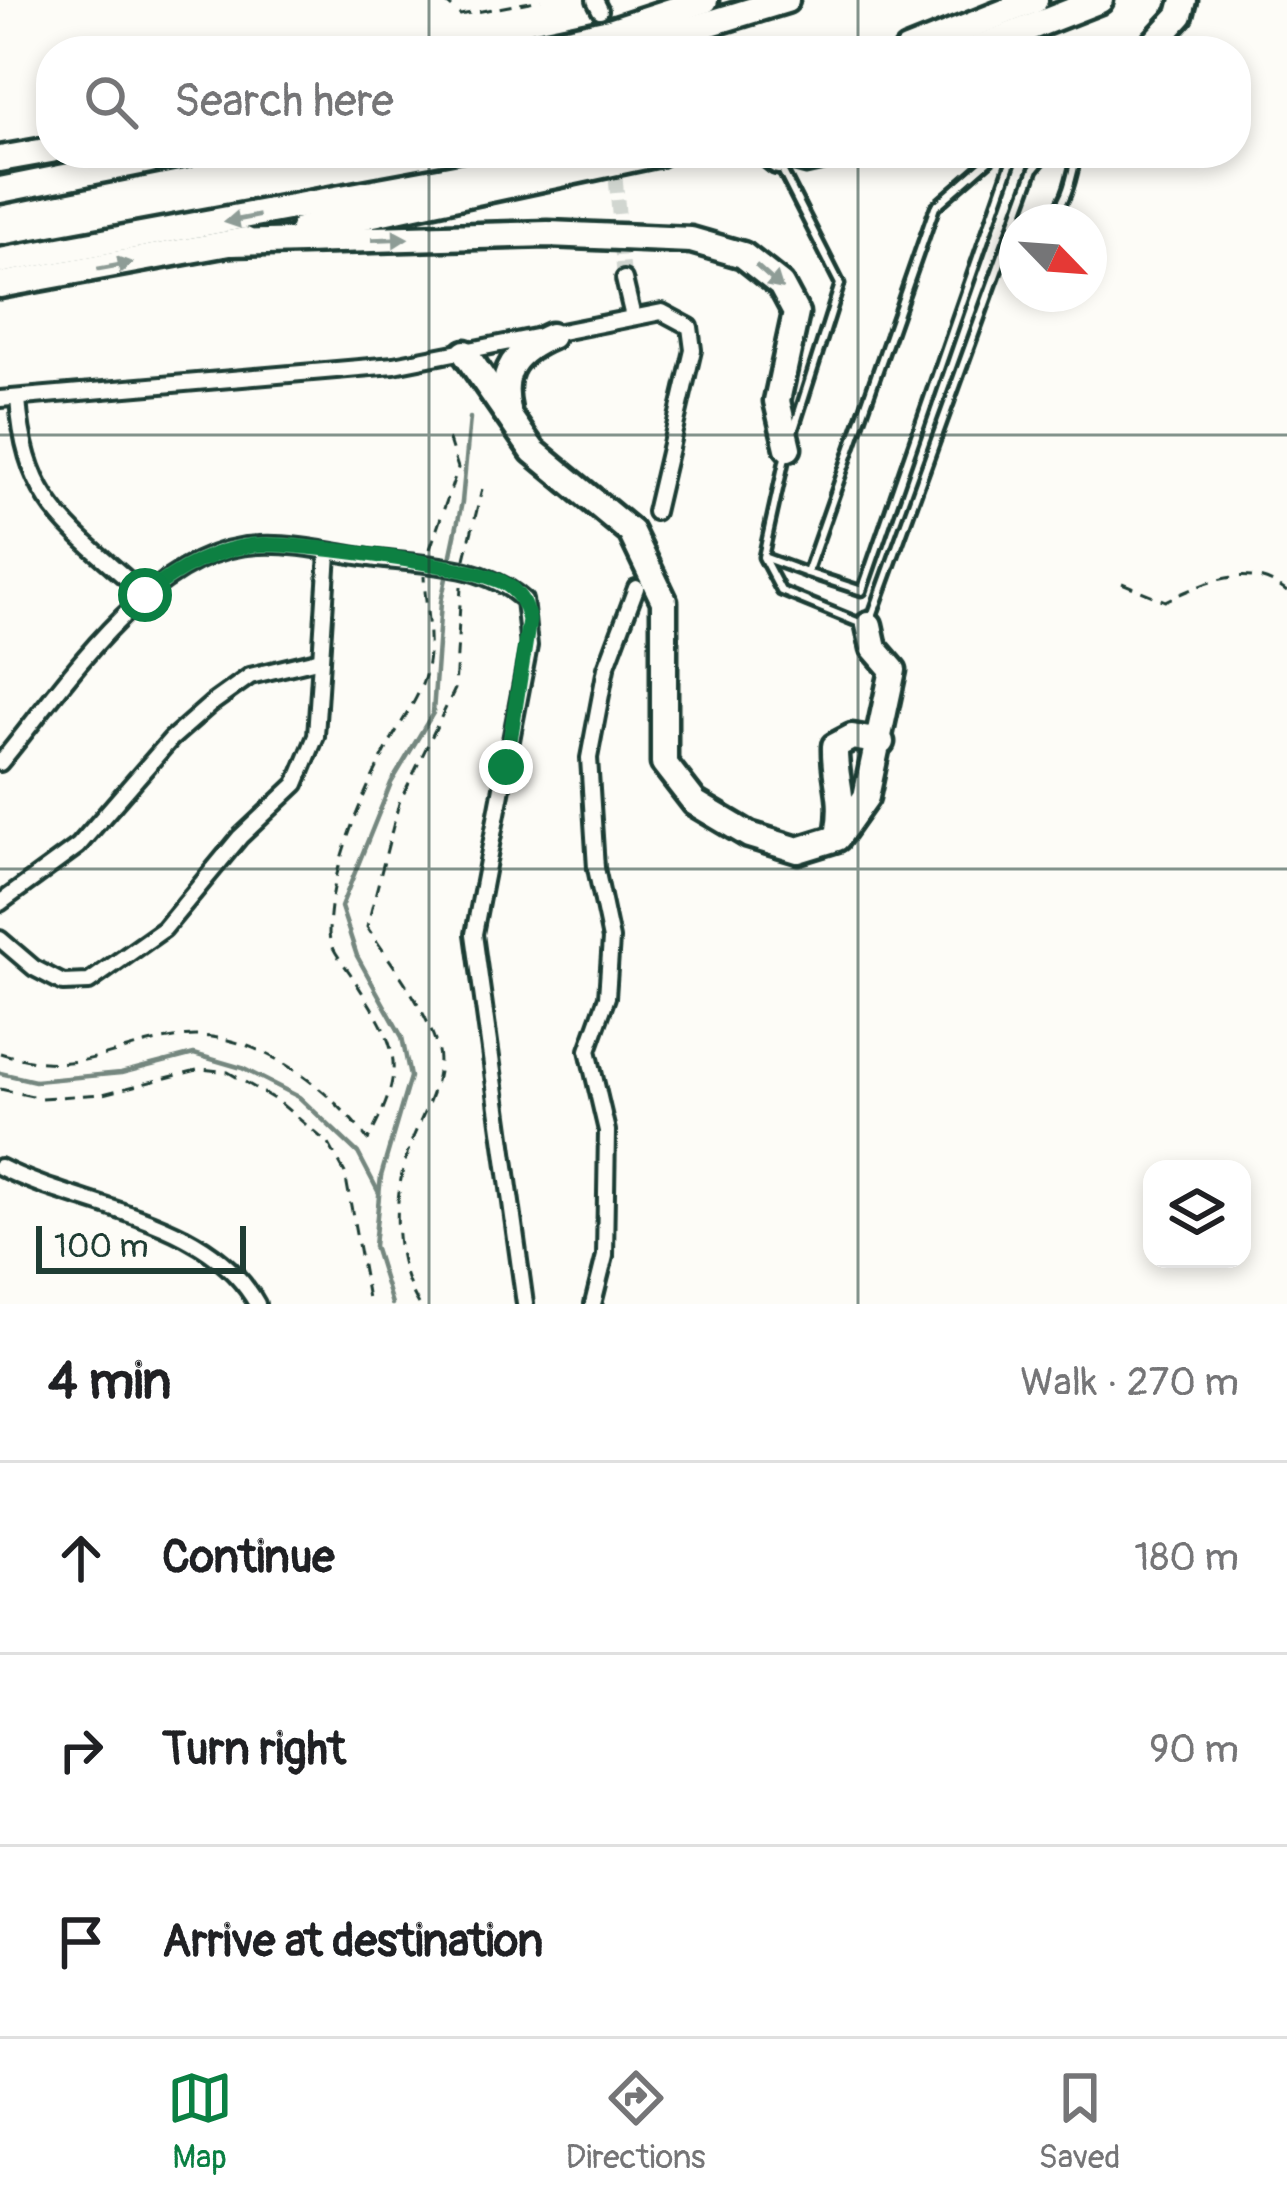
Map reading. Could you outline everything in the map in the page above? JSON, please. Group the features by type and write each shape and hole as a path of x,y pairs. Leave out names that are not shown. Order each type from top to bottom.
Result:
{"highway":[{"path":"586,36 705,0"},
{"path":"668,36 786,0"},
{"path":"945,36 1035,0"},
{"path":"1008,36 1100,0"},
{"path":"1159,36 1182,7 1205,0"},
{"path":"0,159 36,153"},
{"path":"0,190 110,168"},
{"path":"0,261 484,168"},
{"path":"0,285 485,194 595,168"},
{"path":"231,243 548,234 691,240 742,255 781,286 796,313 777,401 788,448"},
{"path":"510,418 503,388 509,367 521,349 551,336"},
{"path":"465,353 532,451 631,532 664,601 664,763 694,802 749,835 798,850 837,838 866,797 893,670 874,649 869,625"},
{"path":"837,838 844,797 834,769 835,746 852,737 881,742"}],"street":[{"path":"624,279 633,317"},
{"path":"0,399 465,353 662,312 690,327 693,350 655,512"},
{"path":"18,398 21,450 49,507 145,595"},
{"path":"0,763 145,595 205,558 257,544 462,569 502,581 524,600 529,646 474,934 525,1304"},
{"path":"0,939 34,968 63,982 89,982 164,929 307,766 316,736 328,553"},
{"path":"593,1304 605,1256 607,1131 588,1050 607,997 611,939 596,868 589,758 606,668 636,588"},
{"path":"0,903 78,846 171,739 211,704 250,676 321,659"},
{"path":"0,1186 4,1169 195,1243 247,1286 257,1304"}],"lane":[{"path":"779,168 840,284 788,448 763,557 781,591 841,620 869,625 999,270"},
{"path":"807,572 935,206 980,168"},
{"path":"763,557 862,591 1009,168"},
{"path":"1022,204 1035,168"},
{"path":"1062,204 1074,168"}],"path":[{"path":"442,0 460,15 541,0"},
{"path":"0,1052 68,1065 177,1037 213,1035 279,1061 343,1106 368,1140 391,1097 397,1071 391,1046 329,940 332,903 356,815 388,744 411,712 428,664 424,564 458,468 448,437"},
{"path":"419,1304 406,1283 395,1211 409,1148 432,1094 439,1050 408,988 367,927 399,803 454,689 462,569 482,489"},
{"path":"1122,584 1166,602 1235,575 1252,575 1287,592"},
{"path":"0,1089 41,1098 103,1094 201,1069 228,1072 279,1102 329,1144 346,1173 369,1304"}],"waterway":[{"path":"392,1304 374,1246 381,1176 410,1077 402,1037 357,956 341,907 391,783 433,713 441,602 462,502 470,418"},
{"path":"0,1073 35,1081 121,1073 194,1054 242,1068 299,1097 358,1153 379,1193"}],"tunnel":[{"path":"615,168 624,279"}],"route":[{"path":"145,595 205,558 257,544 462,569 502,581 524,600 529,620 529,646 506,767"}]}
